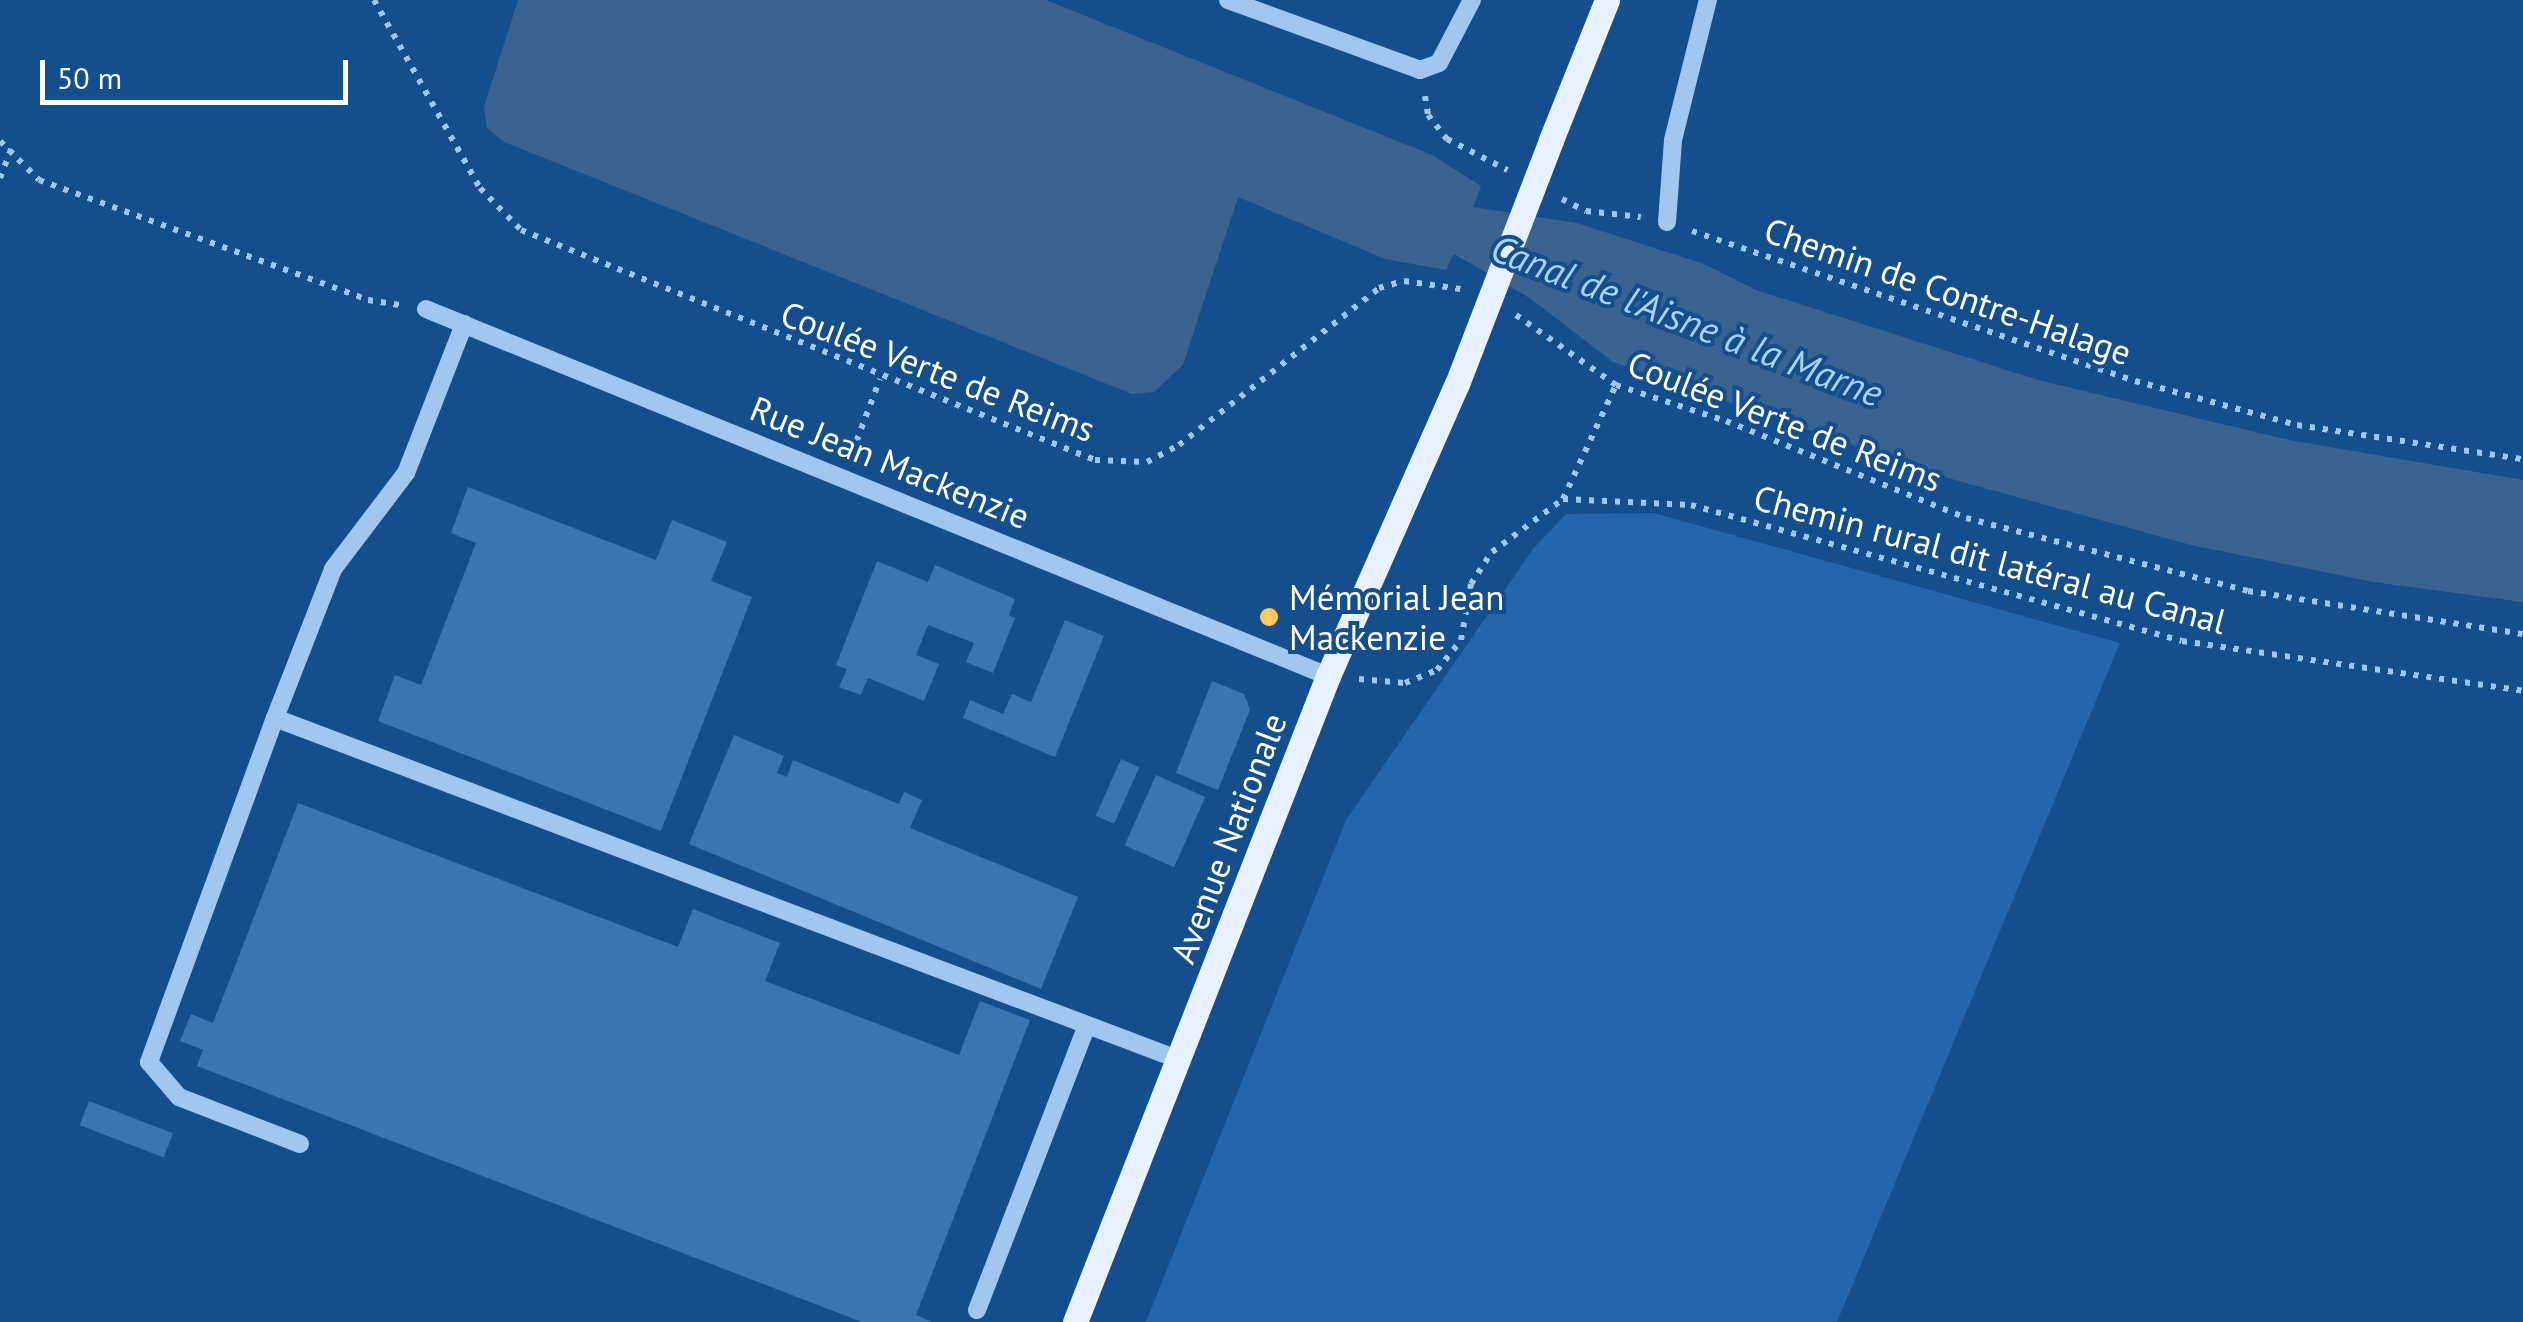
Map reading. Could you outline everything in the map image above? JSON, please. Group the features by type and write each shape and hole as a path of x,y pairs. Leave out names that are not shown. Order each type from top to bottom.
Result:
{"main road":[{"name":"Avenue Nationale","path":"1075,1322 1328,676 1457,384 1607,0"}],"street":[{"path":"1228,0 1420,70 1439,63 1472,0"},
{"path":"1667,222 1673,140 1708,0"},
{"name":"Rue Jean Mackenzie","path":"426,308 1328,676"},
{"path":"300,1144 178,1097 149,1062 333,568 406,472 464,324"},
{"path":"275,718 1180,1060"},
{"path":"976,1310 1087,1025"}],"path":[{"name":"Coulée Verte de Reims","path":"374,0 480,188 520,230 880,379 1096,460 1147,462 1179,445 1379,288 1404,280 1464,290"},
{"path":"1420,70 1428,115 1447,140 1516,175"},
{"path":"0,141 12,146 39,180 368,300 426,308"},
{"path":"0,178 12,146"},
{"name":"Chemin de Contre-Halage","path":"1551,193 1586,211 1667,222 2153,386 2297,425 2523,460"},
{"name":"Coulée Verte de Reims","path":"1500,303 1616,385 1726,421 1966,518 2248,591 2523,634"},
{"path":"842,478 880,379"},
{"path":"1328,676 1406,683 1437,670 1461,640 1471,584 1492,552 1563,499 1616,385"},
{"name":"Chemin rural dit latéral au Canal","path":"1563,499 1691,505 2182,641 2523,692"}],"shaded area":[{"path":"1654,513 2120,643 1837,1322 1146,1322 1346,820 1533,549 1566,514"}],"water":[{"name":"Canal de l'Aisne à la Marne","path":"518,0 1046,0 1432,155 1481,186 1473,207 1577,223 1704,264 1756,290 2038,380 2289,440 2523,480 2523,602 2373,582 2191,545 1948,478 1613,362 1531,299 1454,254 1446,270 1385,259 1238,197 1183,365 1154,392 1132,394 504,142 487,128 484,107"}],"building":[{"path":"468,487 656,560 672,520 727,542 711,581 752,597 661,831 378,721 395,675 421,685 476,543 451,533"},
{"path":"877,561 928,582 935,565 1015,599 1009,615 1015,618 993,673 966,662 974,643 928,625 916,655 939,664 924,701 868,678 861,695 839,687 847,669 836,665"},
{"path":"1065,620 1104,636 1055,757 963,718 970,700 1003,714 1012,694 1031,702"},
{"path":"1212,681 1244,694 1250,710 1218,790 1176,773"},
{"path":"734,735 784,756 777,773 787,777 793,760 899,804 904,792 922,800 910,828 1078,897 1041,989 689,844"},
{"path":"1121,759 1139,767 1114,824 1096,816"},
{"path":"1156,775 1205,797 1174,867 1125,845"},
{"path":"298,803 678,947 693,909 780,943 765,981 959,1055 980,1001 1030,1020 916,1315 932,1322 862,1322 197,1066 203,1050 180,1041 191,1014 213,1023"},
{"path":"89,1101 173,1133 164,1158 80,1125"}],"place":[{"name":"Mémorial Jean Mackenzie","path":"1269,617"}]}
